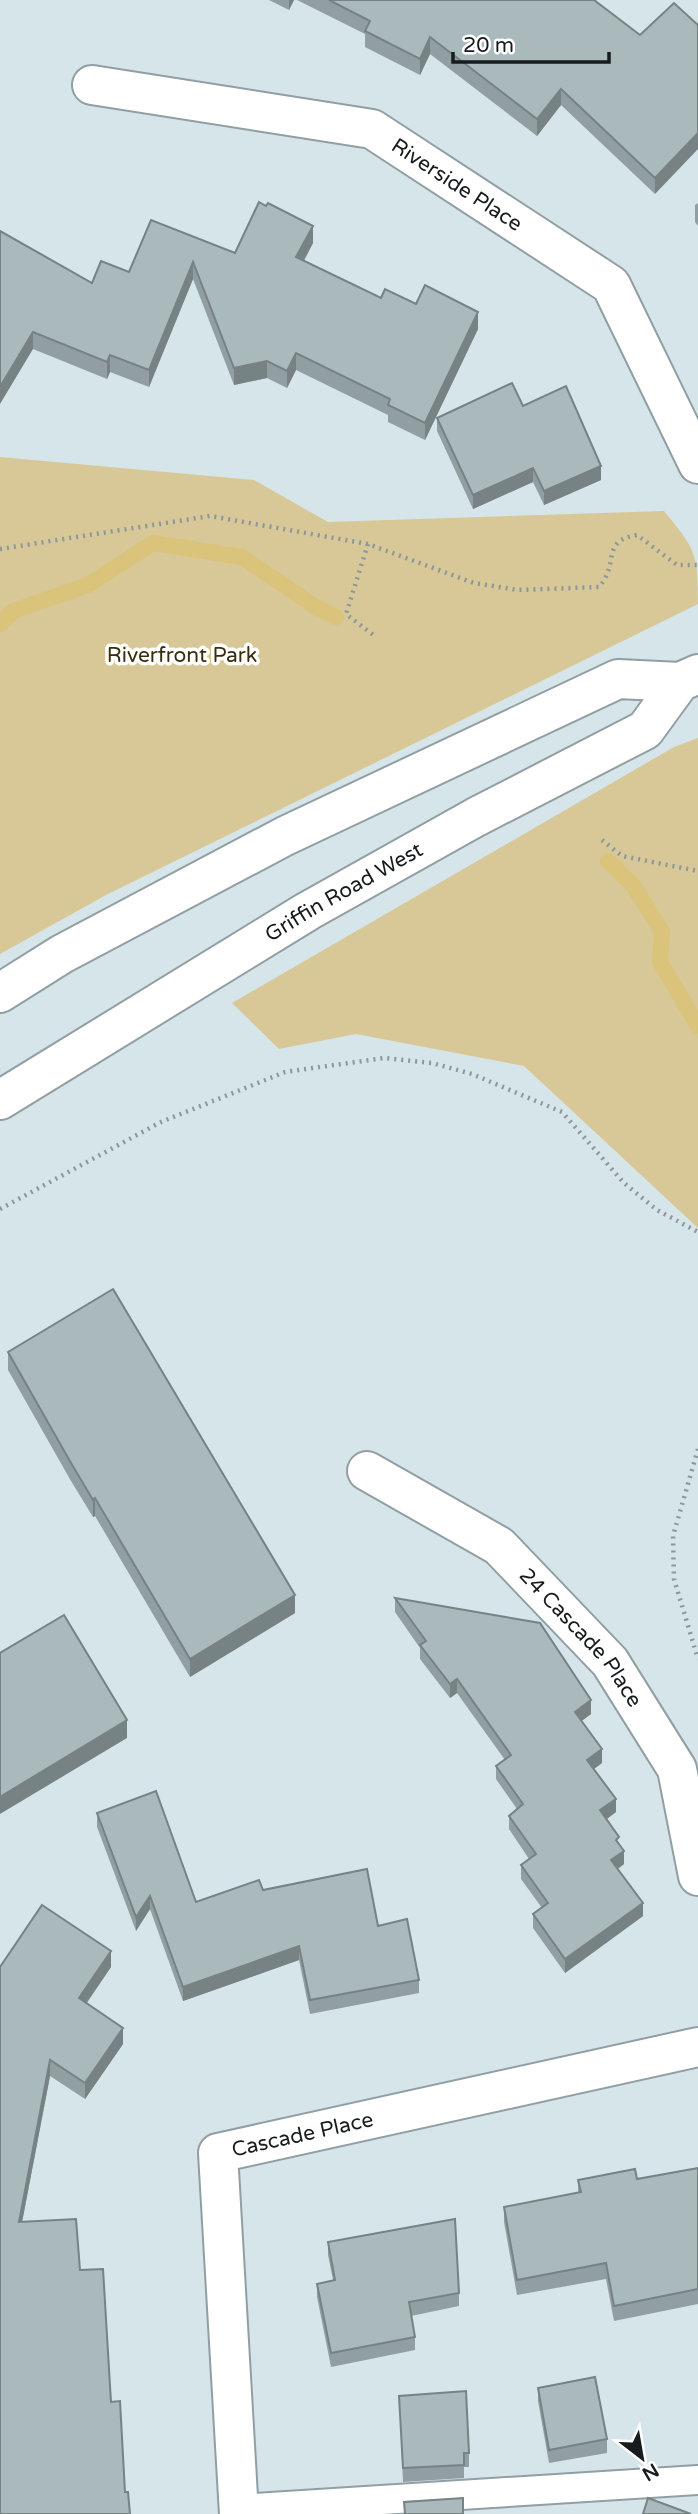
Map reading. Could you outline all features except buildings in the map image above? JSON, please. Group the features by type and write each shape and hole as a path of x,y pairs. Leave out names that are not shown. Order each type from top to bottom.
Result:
{"street":[{"name":"Riverside Place","path":"92,85 372,129 611,285 698,464"},
{"name":"Griffin Road West","path":"0,993 62,954 285,836 618,679 689,678"},
{"name":"Griffin Road West","path":"0,1100 308,911 476,817 645,730 689,678"},
{"name":"24 Cascade Place","path":"367,1471 499,1546 610,1662 677,1769 698,1876"},
{"name":"Cascade Place","path":"239,2512 218,2153 698,2047"}],"lane":[{"path":"239,2512 698,2480"}],"path":[{"path":"0,549 210,516 368,544 474,583 518,590 599,587 609,576 612,547 621,537 637,535 677,565 698,565"},
{"path":"368,544 346,614 376,637"},
{"path":"602,840 622,856 698,871"},
{"path":"0,1209 161,1122 285,1072 384,1058 432,1063 472,1074 562,1112 624,1183 657,1210 698,1233"},
{"path":"698,1449 673,1536 674,1579 698,1660"}],"green space":[{"name":"Riverfront Park","path":"0,457 254,480 328,522 664,511 693,553 696,562 698,604 106,895 0,954"},
{"path":"698,738 698,1228 524,1066 356,1034 279,1049 232,1003 674,747"}],"waterway":[{"path":"0,624 13,611 88,585 153,543 242,557 317,608 336,617"},
{"path":"608,861 632,884 662,931 660,962 698,1026"}]}
